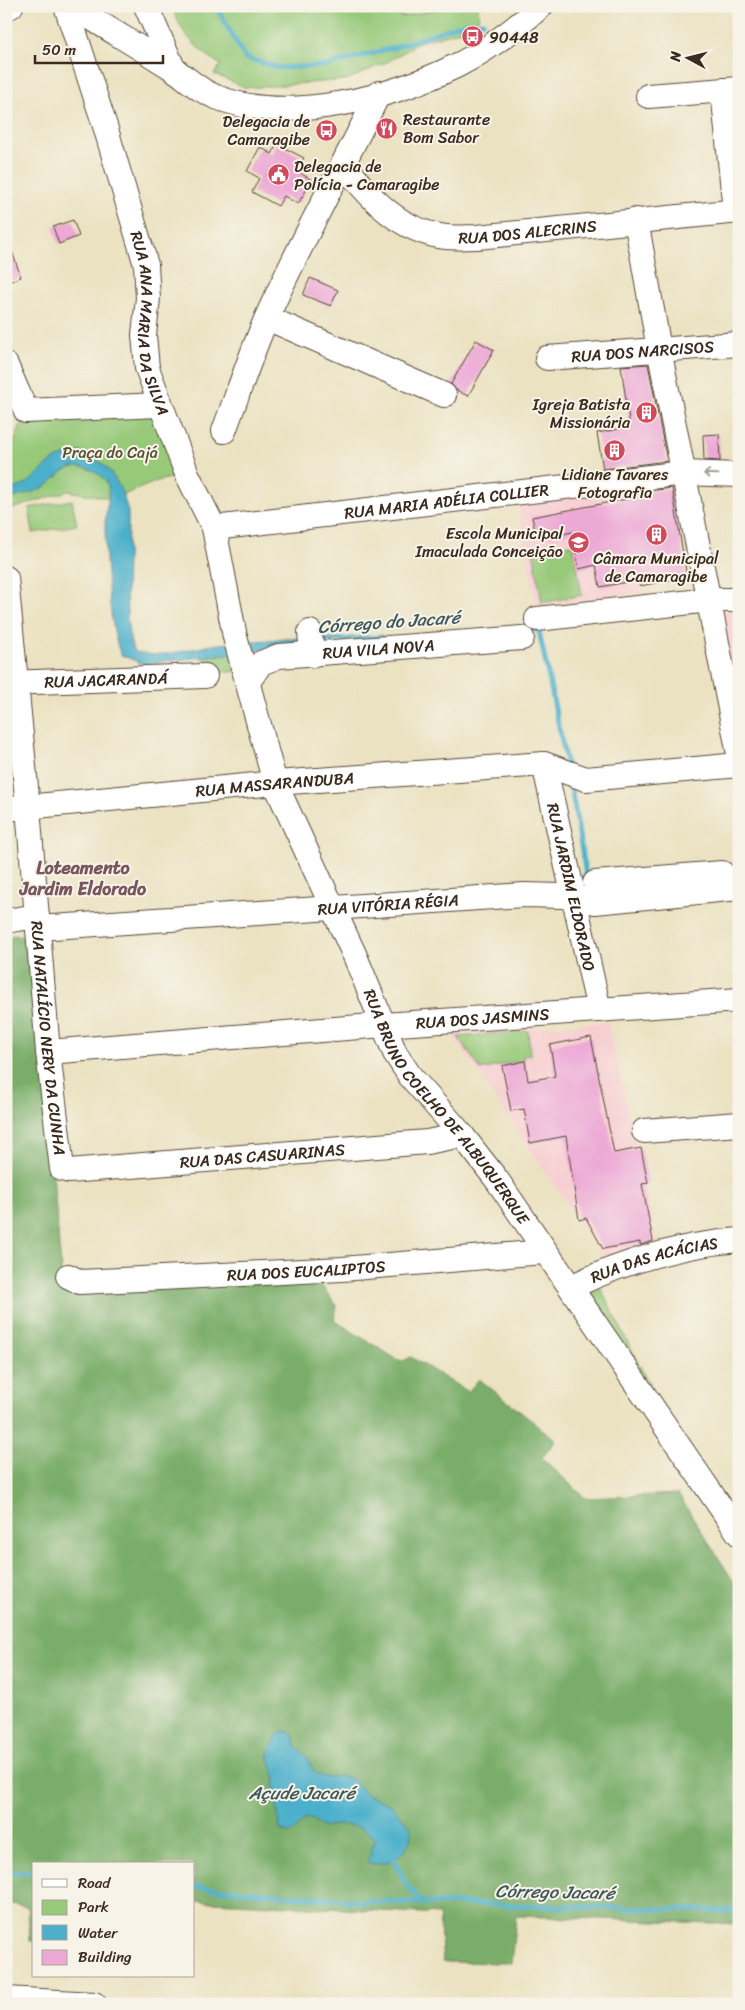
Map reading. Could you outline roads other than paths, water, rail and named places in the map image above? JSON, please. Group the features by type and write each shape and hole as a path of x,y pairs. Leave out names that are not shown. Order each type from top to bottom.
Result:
{"street":[{"path":"6,8 11,6"},
{"name":"RUA ANA MARIA DA SILVA","path":"66,6 111,145 146,266 148,298 144,335 147,368 159,405 187,474 214,528 235,637"},
{"path":"72,6 214,97 243,106 263,109 322,105 360,99 408,85 458,65 520,25 541,6"},
{"path":"146,6 174,70"},
{"path":"648,96 731,90 737,211"},
{"path":"224,431 266,318 379,93"},
{"name":"RUA DOS ALECRINS","path":"344,164 366,193 384,210 414,228 445,237 477,237 737,211"},
{"path":"636,220 659,349 739,754"},
{"path":"266,318 444,395"},
{"name":"RUA DOS NARCISOS","path":"547,358 739,344"},
{"path":"6,365 26,411 159,405"},
{"name":"RUA MARIA ADÉLIA COLLIER","path":"214,528 684,473 739,475"},
{"name":"RUA NATALÍCIO NERY DA CUNHA","path":"6,578 17,808 37,922 48,1052 62,1169"},
{"path":"537,619 710,600 739,600"},
{"name":"RUA BRUNO COELHO DE ALBUQUERQUE","path":"235,637 276,783 395,1053 410,1076 462,1135 498,1180 544,1252 571,1287 739,1534"},
{"name":"RUA VILA NOVA","path":"247,677 261,663 270,658 311,644 522,638"},
{"name":"RUA JACARANDÁ","path":"11,683 205,676"},
{"path":"547,765 586,779 739,766"},
{"name":"RUA MASSARANDUBA","path":"17,808 276,783 547,765"},
{"name":"RUA JARDIM ELDORADO","path":"547,765 599,1010"},
{"path":"595,883 739,872"},
{"name":"RUA VITÓRIA RÉGIA","path":"6,921 37,922 332,908 524,895 562,896 575,900 595,902 739,888"},
{"name":"RUA DOS JASMINS","path":"48,1052 384,1025 739,1000"},
{"path":"644,1131 739,1124"},
{"name":"RUA DAS CASUARINAS","path":"62,1169 69,1171 417,1143 462,1135"},
{"name":"RUA DAS ACÁCIAS","path":"571,1287 604,1271 678,1248 739,1240"},
{"name":"RUA DOS EUCALIPTOS","path":"68,1276 80,1282 294,1271 544,1252"},
{"path":"6,1999 94,2004"}],"water":[{"name":"Córrego do Jacaré","path":"81,452 99,461 112,475 122,492 128,512 126,584 128,623 134,651 154,655 219,644 300,638 303,645 143,664 121,655 113,628 109,592 105,525 108,487 104,479 90,469 69,468 50,484 6,500 6,489 26,484 50,463 64,456"},
{"name":"Açude Jacaré","path":"282,1731 289,1732 294,1736 296,1746 308,1758 313,1770 323,1777 343,1776 352,1779 366,1794 390,1805 411,1827 409,1843 400,1855 388,1862 367,1864 375,1839 364,1830 351,1826 337,1825 324,1828 313,1820 306,1818 293,1832 287,1833 280,1830 274,1787 276,1778 269,1760 269,1752 278,1734"}],"waterway":[{"path":"216,6 245,58 280,68 325,66 396,47 464,23 483,22"},
{"name":"Córrego do Jacaré","path":"523,628 539,631 567,766"},
{"name":"Córrego do Jacaré","path":"316,641 382,637"},
{"name":"Córrego do Jacaré","path":"570,781 587,881"},
{"name":"Córrego Jacaré","path":"394,1859 406,1884 422,1903"},
{"path":"6,1871 32,1873"},
{"name":"Córrego Jacaré","path":"195,1887 356,1901 739,1911"}],"place":[{"name":"90448","path":"473,37"},
{"name":"Restaurante Bom Sabor","path":"387,128"},
{"name":"Delegacia de Camaragibe","path":"326,130"},
{"name":"Delegacia de Polícia - Camaragibe","path":"278,175"},
{"name":"Igreja Batista Missionária","path":"646,413"},
{"name":"Lidiane Tavares Fotografia","path":"615,450"},
{"name":"Câmara Municipal de Camaragibe","path":"656,534"},
{"name":"Escola Municipal Imaculada Conceição","path":"579,542"}],"district":[{"name":"Loteamento Jardim Eldorado","path":"83,878"}],"park label":[{"name":"Praça do Cajá","path":"110,452"}]}
